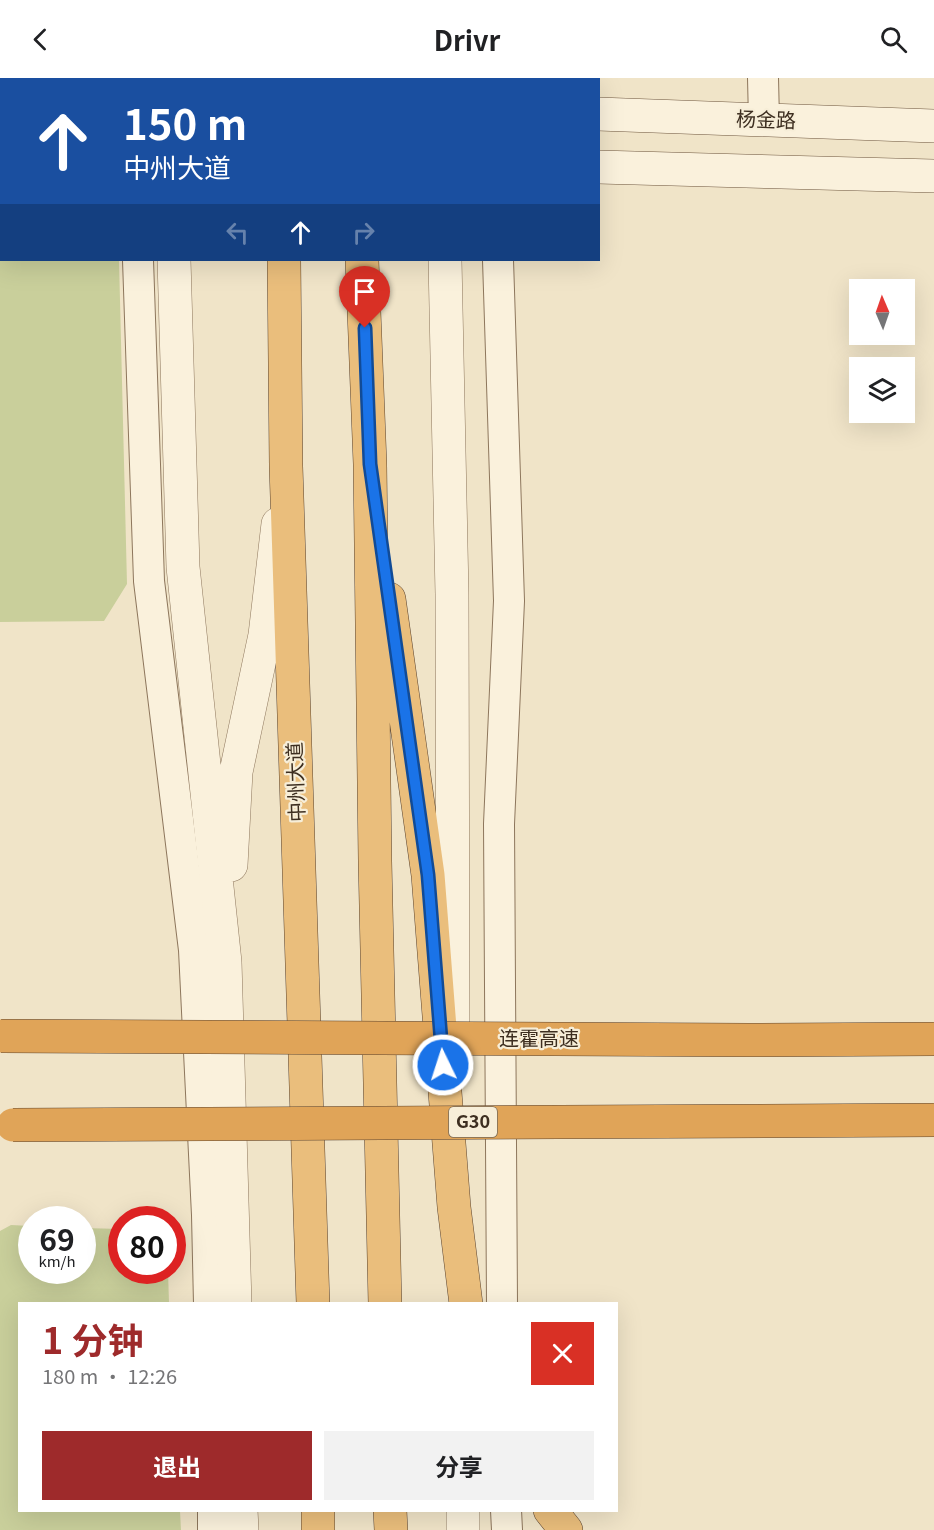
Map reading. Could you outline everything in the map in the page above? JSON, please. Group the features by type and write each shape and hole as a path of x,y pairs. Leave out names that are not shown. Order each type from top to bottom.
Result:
{"highway":[{"name":"中州大道","path":"284,261 286,466 313,1302"},
{"path":"362,261 370,464 375,861 385,1302"},
{"path":"370,464 428,875 454,1207 466,1302"},
{"name":"连霍高速","path":"1,1036 934,1040"},
{"name":"G30","path":"13,1125 934,1120"},
{"path":"318,1512 318,1530"},
{"path":"390,1512 391,1530"},
{"path":"552,1512 566,1530"}],"street":[{"path":"763,78 764,120"},
{"name":"杨金路","path":"604,113 934,126"},
{"path":"607,169 934,176"},
{"path":"138,261 149,581 194,950 209,1302"},
{"path":"174,261 183,567 225,962 235,1302"},
{"path":"445,261 452,594 454,1207 457,1302"},
{"path":"498,261 509,601 499,824 502,1302"},
{"path":"225,962 236,772 265,635 286,466"},
{"path":"213,1512 213,1530"},
{"path":"241,1512 242,1530"},
{"path":"463,1512 463,1530"},
{"path":"506,1512 507,1530"}],"green space":[{"path":"0,261 119,261 127,584 104,621 0,622"},
{"path":"11,1225 18,1225 18,1284 96,1284 96,1228 108,1229 108,1284 168,1284 169,1302 18,1302 18,1512 180,1512 181,1530 0,1530 0,1231"}],"route":[{"path":"365,328 370,464 428,875 443,1065"}]}
